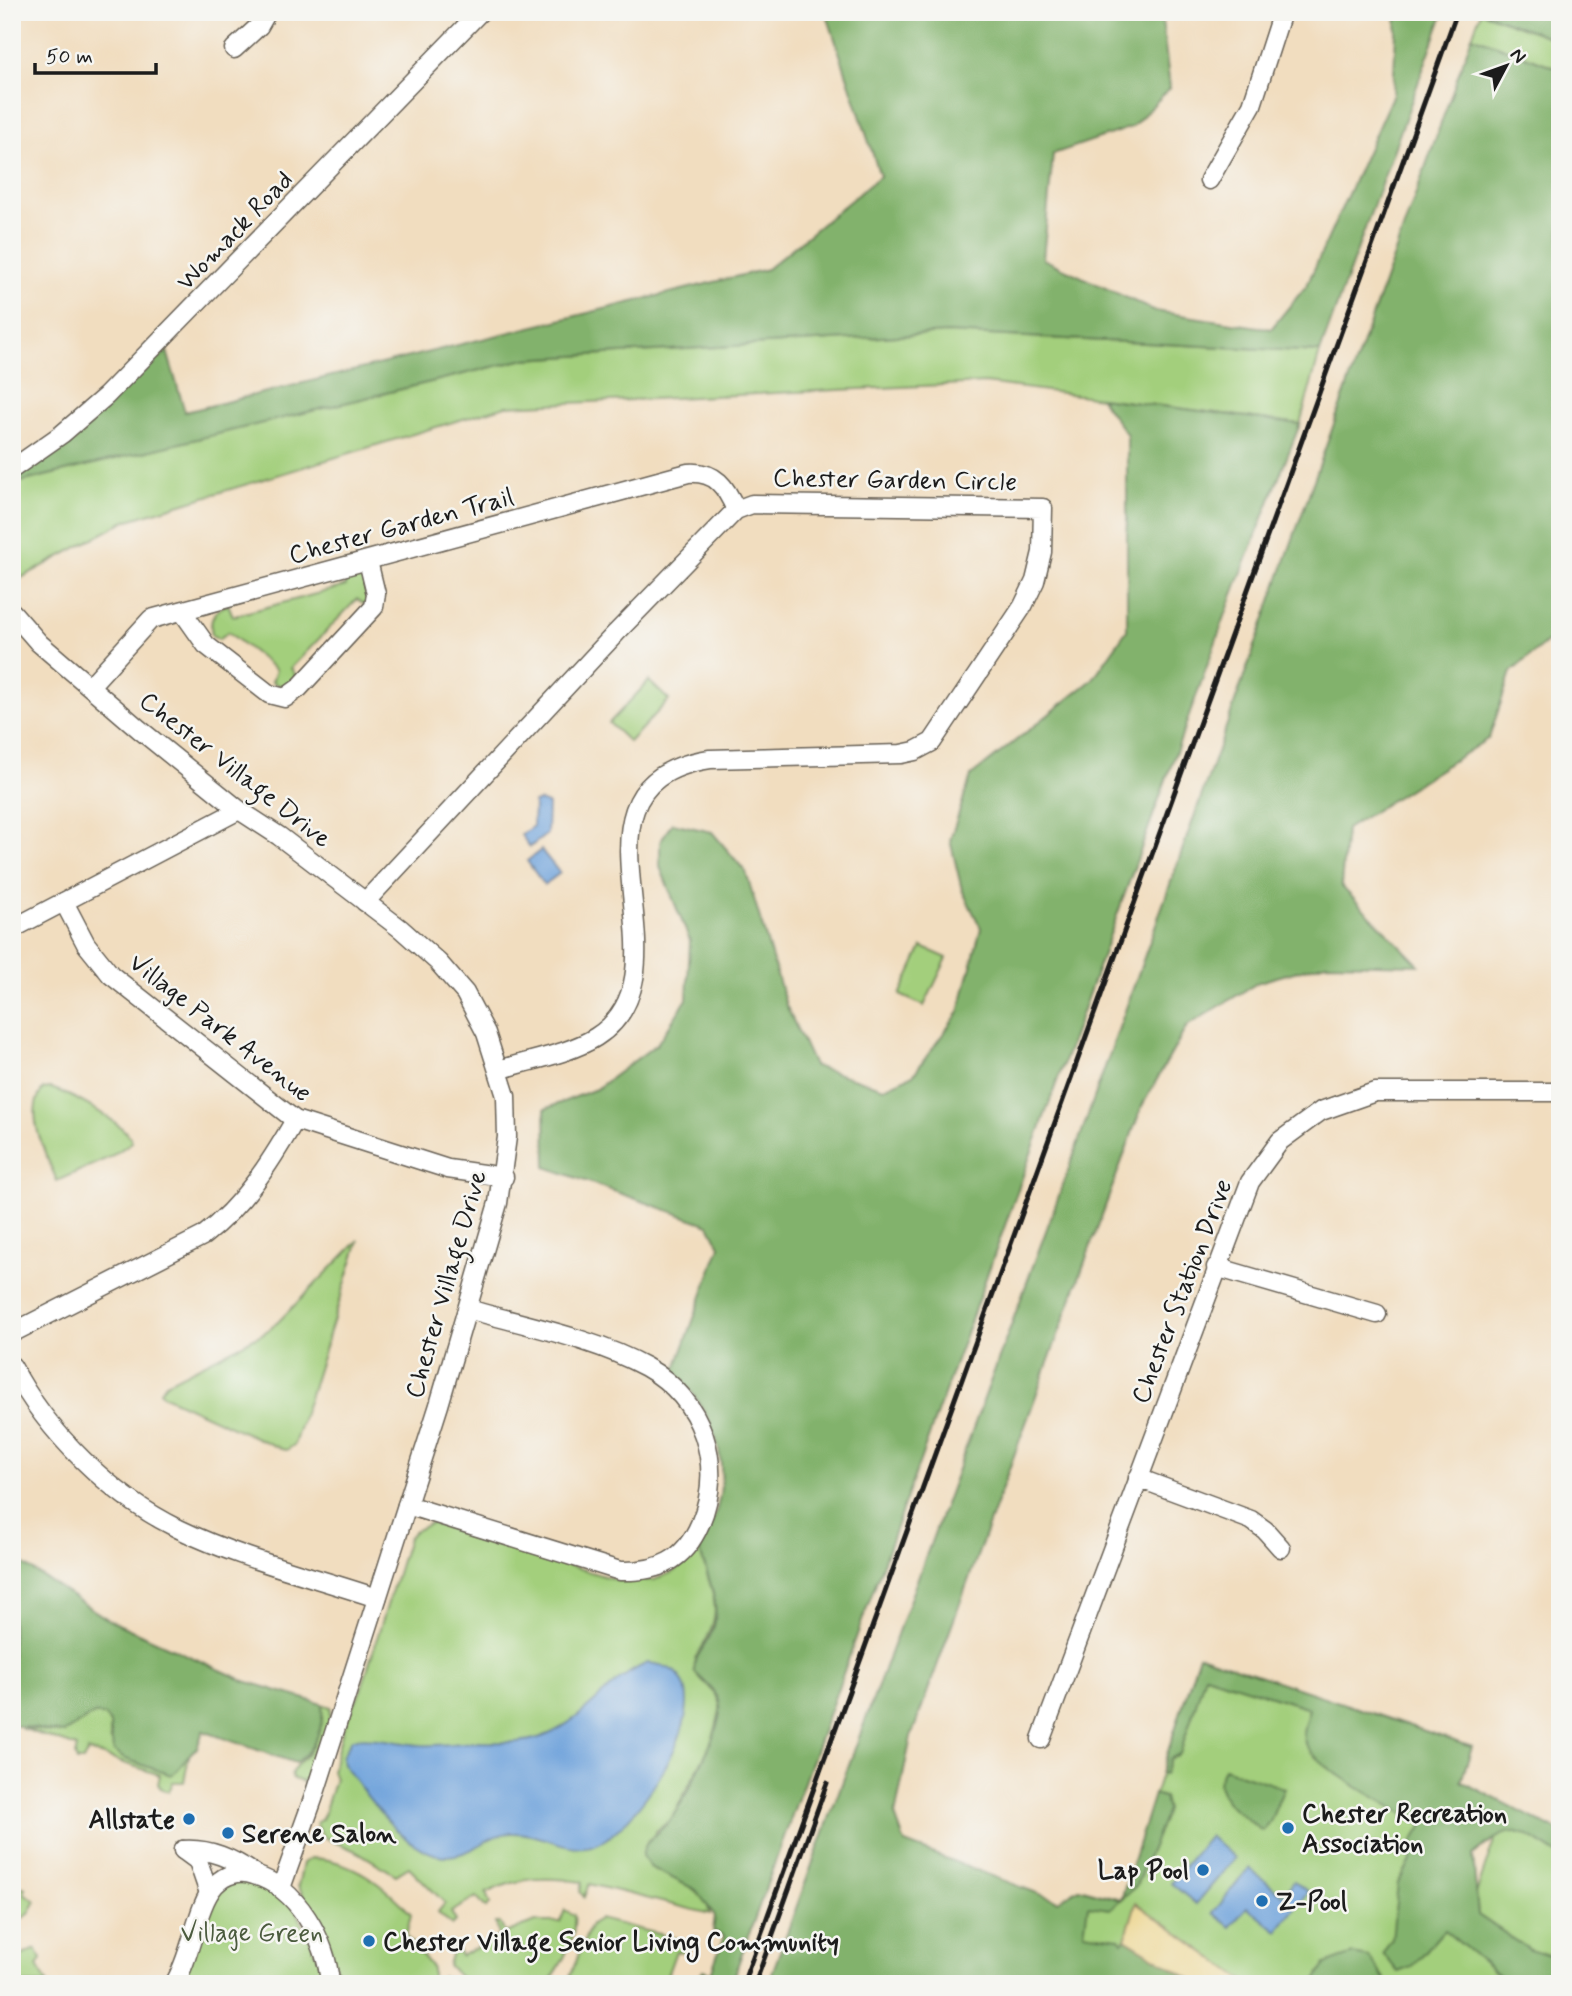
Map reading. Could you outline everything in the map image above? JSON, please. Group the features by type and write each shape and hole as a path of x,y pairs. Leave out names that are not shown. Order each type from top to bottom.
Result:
{"street":[{"path":"234,50 259,26 267,12"},
{"name":"Womack Road","path":"12,469 62,434 106,396 480,12"},
{"path":"1209,180 1252,105 1282,12"},
{"name":"Chester Garden Trail","path":"90,686 140,627 151,619 688,473 701,472 714,477 729,494 736,510"},
{"name":"Chester Garden Circle","path":"499,1070 597,1037 616,1018 630,994 636,969 629,831 635,805 662,773 682,764 710,759 901,754 924,747 939,733 1023,606 1035,581 1042,552 1043,508 752,503 736,510"},
{"path":"365,902 616,633 736,510"},
{"path":"182,611 206,645 269,694 285,698 299,688 373,607 376,594 368,561"},
{"name":"Chester Village Drive","path":"12,612 39,643 239,810 279,836 438,962 465,993 486,1033 506,1096 504,1177 468,1309 313,1799 281,1888"},
{"path":"12,929 239,810"},
{"name":"Village Park Avenue","path":"64,902 86,944 111,975 295,1120 448,1169 504,1177"},
{"name":"Chester Station Drive","path":"1041,1739 1216,1267 1250,1182 1280,1141 1321,1111 1375,1092 1560,1092"},
{"path":"12,1333 203,1236 228,1216 254,1186 295,1120"},
{"path":"1216,1267 1377,1314"},
{"path":"407,1505 620,1571 647,1572 673,1560 692,1542 704,1516 712,1484 710,1451 698,1420 678,1392 648,1368 603,1349 468,1309"},
{"path":"12,1366 48,1422 86,1463 128,1498 177,1528 221,1547 377,1598"},
{"path":"1138,1478 1251,1520 1265,1530 1281,1548"},
{"path":"209,1893 198,1861 183,1850 197,1849 235,1860 281,1888 314,1931 329,1972 330,1984"},
{"path":"174,1984 183,1975 209,1893 216,1884 236,1873 258,1876"}],"green space":[{"path":"826,12 1161,12 1170,88 1132,127 1053,154 1043,259 1155,311 1271,329 1307,285 1393,94 1397,12 1444,12 1320,352 947,333 525,359 12,484 167,351 185,412 767,269 880,176"},
{"path":"1481,12 1560,41 1560,69 1472,36"},
{"path":"1482,12 1560,12 1560,41"},
{"path":"1472,36 1560,69 1560,642 1548,641 1511,672 1489,738 1346,829 1341,886 1419,965 1326,963 1259,982 1187,1026 1142,1106 911,1737 895,1815 905,1843 1058,1901 1079,1888 1120,1900 1110,1909 1088,1906 1084,1933 1119,1938 1122,1942 1125,1939 1199,1984 768,1984 1068,1171"},
{"path":"947,333 1320,352 1300,424 985,383 506,406 125,521 12,583 12,484 525,359"},
{"path":"1100,398 1300,424 1232,597 731,1984 709,1984 699,1977 703,1970 711,1973 724,1936 713,1931 715,1916 696,1890 650,1867 642,1856 647,1843 667,1824 685,1796 710,1745 720,1715 719,1700 694,1671 696,1659 710,1637 715,1622 715,1601 699,1548 719,1501 720,1455 704,1412 675,1371 720,1246 709,1225 546,1167 545,1109 596,1089 657,1044 687,999 690,941 660,867 660,842 672,823 712,832 746,872 786,1005 814,1066 884,1088 913,1075 959,1012 981,928 962,890 950,840 971,776 1092,680 1127,630 1127,435"},
{"path":"349,571 358,573 371,588 365,605 357,599 291,668 298,679 283,687 272,682 276,670 228,632 219,639 212,635 213,616 228,604 233,616 346,586 345,574"},
{"path":"649,681 669,700 629,742 609,723"},
{"path":"922,947 947,958 924,1006 900,995"},
{"path":"51,1088 109,1118 128,1134 132,1142 110,1157 57,1181 39,1135 35,1110 43,1089"},
{"path":"359,1240 294,1445 287,1450 281,1449 164,1396 160,1391 166,1383 264,1333"},
{"path":"431,1523 620,1581 654,1580 673,1572 693,1557 699,1548 715,1604 712,1628 695,1658 701,1679 715,1693 721,1706 713,1740 670,1821 655,1831 650,1867 695,1890 707,1905 710,1914 589,1884 584,1897 580,1892 582,1882 545,1879 521,1881 486,1893 490,1904 486,1908 477,1897 451,1912 456,1921 452,1925 438,1912 445,1903 409,1867 396,1875 358,1852 323,1837 316,1823 322,1819 335,1779 332,1771 343,1729 361,1690 408,1538 414,1531"},
{"path":"12,1557 109,1620 245,1681 322,1704 322,1722 313,1745 295,1763 203,1731 197,1748 171,1775 123,1758 113,1750 110,1724 105,1716 95,1714 63,1733 12,1725"},
{"name":"Chester Recreation Association","path":"1199,1655 1472,1747 1461,1781 1398,1883 1533,1984 1069,1984 1079,1888 1121,1899"},
{"path":"1199,1655 1472,1747 1461,1781 1560,1832 1560,1856 1516,1832 1499,1837 1473,1855 1478,1915 1530,1950 1560,1959 1560,1984 1509,1983 1444,1930 1412,1967 1398,1972 1383,1953 1392,1939 1398,1883 1411,1861 1411,1845 1423,1825 1359,1788 1314,1755 1306,1745 1303,1735 1309,1708 1205,1675 1180,1754 1170,1759 1165,1774 1161,1773"},
{"path":"322,1704 331,1707 326,1736 318,1759 314,1769 303,1782 293,1779 293,1771 308,1753 317,1736"},
{"path":"95,1714 105,1716 110,1724 110,1741 171,1775 189,1756 184,1782 173,1782 169,1792 161,1789 158,1784 160,1775 88,1751 83,1761 77,1761 77,1747 21,1728 63,1733"},
{"path":"1224,1768 1284,1788 1270,1822 1262,1831 1226,1802 1218,1782"},
{"path":"1154,1794 1164,1797 1167,1810 1136,1886 1121,1899"},
{"path":"1520,1830 1560,1856 1560,1959 1530,1950 1478,1915 1476,1894 1495,1838"},
{"path":"311,1858 340,1863 354,1869 390,1893 411,1914 406,1936 432,1967 432,1979 440,1982 442,1977 447,1984 340,1984 328,1940 298,1886 303,1863"},
{"name":"Village Green","path":"235,1873 291,1898 330,1984 181,1984 210,1893"},
{"path":"12,1884 26,1888 24,1893 36,1901 29,1914 13,1923"},
{"path":"565,1910 574,1915 573,1932 558,1969 547,1984 466,1984 448,1965 454,1945 461,1956 499,1936 496,1923 500,1923 505,1933 536,1922 560,1922"},
{"path":"599,1919 687,1941 690,1949 684,1953 676,1951 664,1984 567,1984 591,1924"},
{"path":"36,1949 41,1959 37,1966 48,1984 12,1984 12,1960"},
{"path":"1353,1954 1369,1957 1388,1984 1314,1984 1325,1964"}],"sand":[{"path":"1136,1903 1249,1984 1199,1984 1125,1939"}],"water":[{"path":"539,801 548,804 547,834 530,847 521,835 533,826 534,803"},
{"path":"541,850 560,873 544,885 527,861"},
{"path":"648,1663 675,1672 686,1691 685,1718 675,1748 638,1807 617,1830 599,1843 588,1847 511,1833 498,1836 463,1853 445,1856 428,1852 394,1828 343,1764 342,1757 352,1739 428,1745 512,1742 540,1738 576,1717 622,1678"},
{"name":"Lap Pool","path":"1209,1836 1235,1858 1196,1904 1171,1883"},
{"name":"Z-Pool","path":"1249,1868 1283,1895 1294,1881 1308,1892 1277,1931 1247,1907 1230,1927 1213,1913"}],"railway":[{"path":"743,1984 1457,12"},
{"path":"755,1984 827,1783"}],"place":[{"name":"Allstate","path":"189,1819"},
{"name":"Chester Recreation Association","path":"1288,1828"},
{"name":"Serene Salon","path":"228,1833"},
{"name":"Lap Pool","path":"1203,1870"},
{"name":"Z-Pool","path":"1262,1901"},
{"name":"Chester Village Senior Living Community","path":"369,1941"}]}
